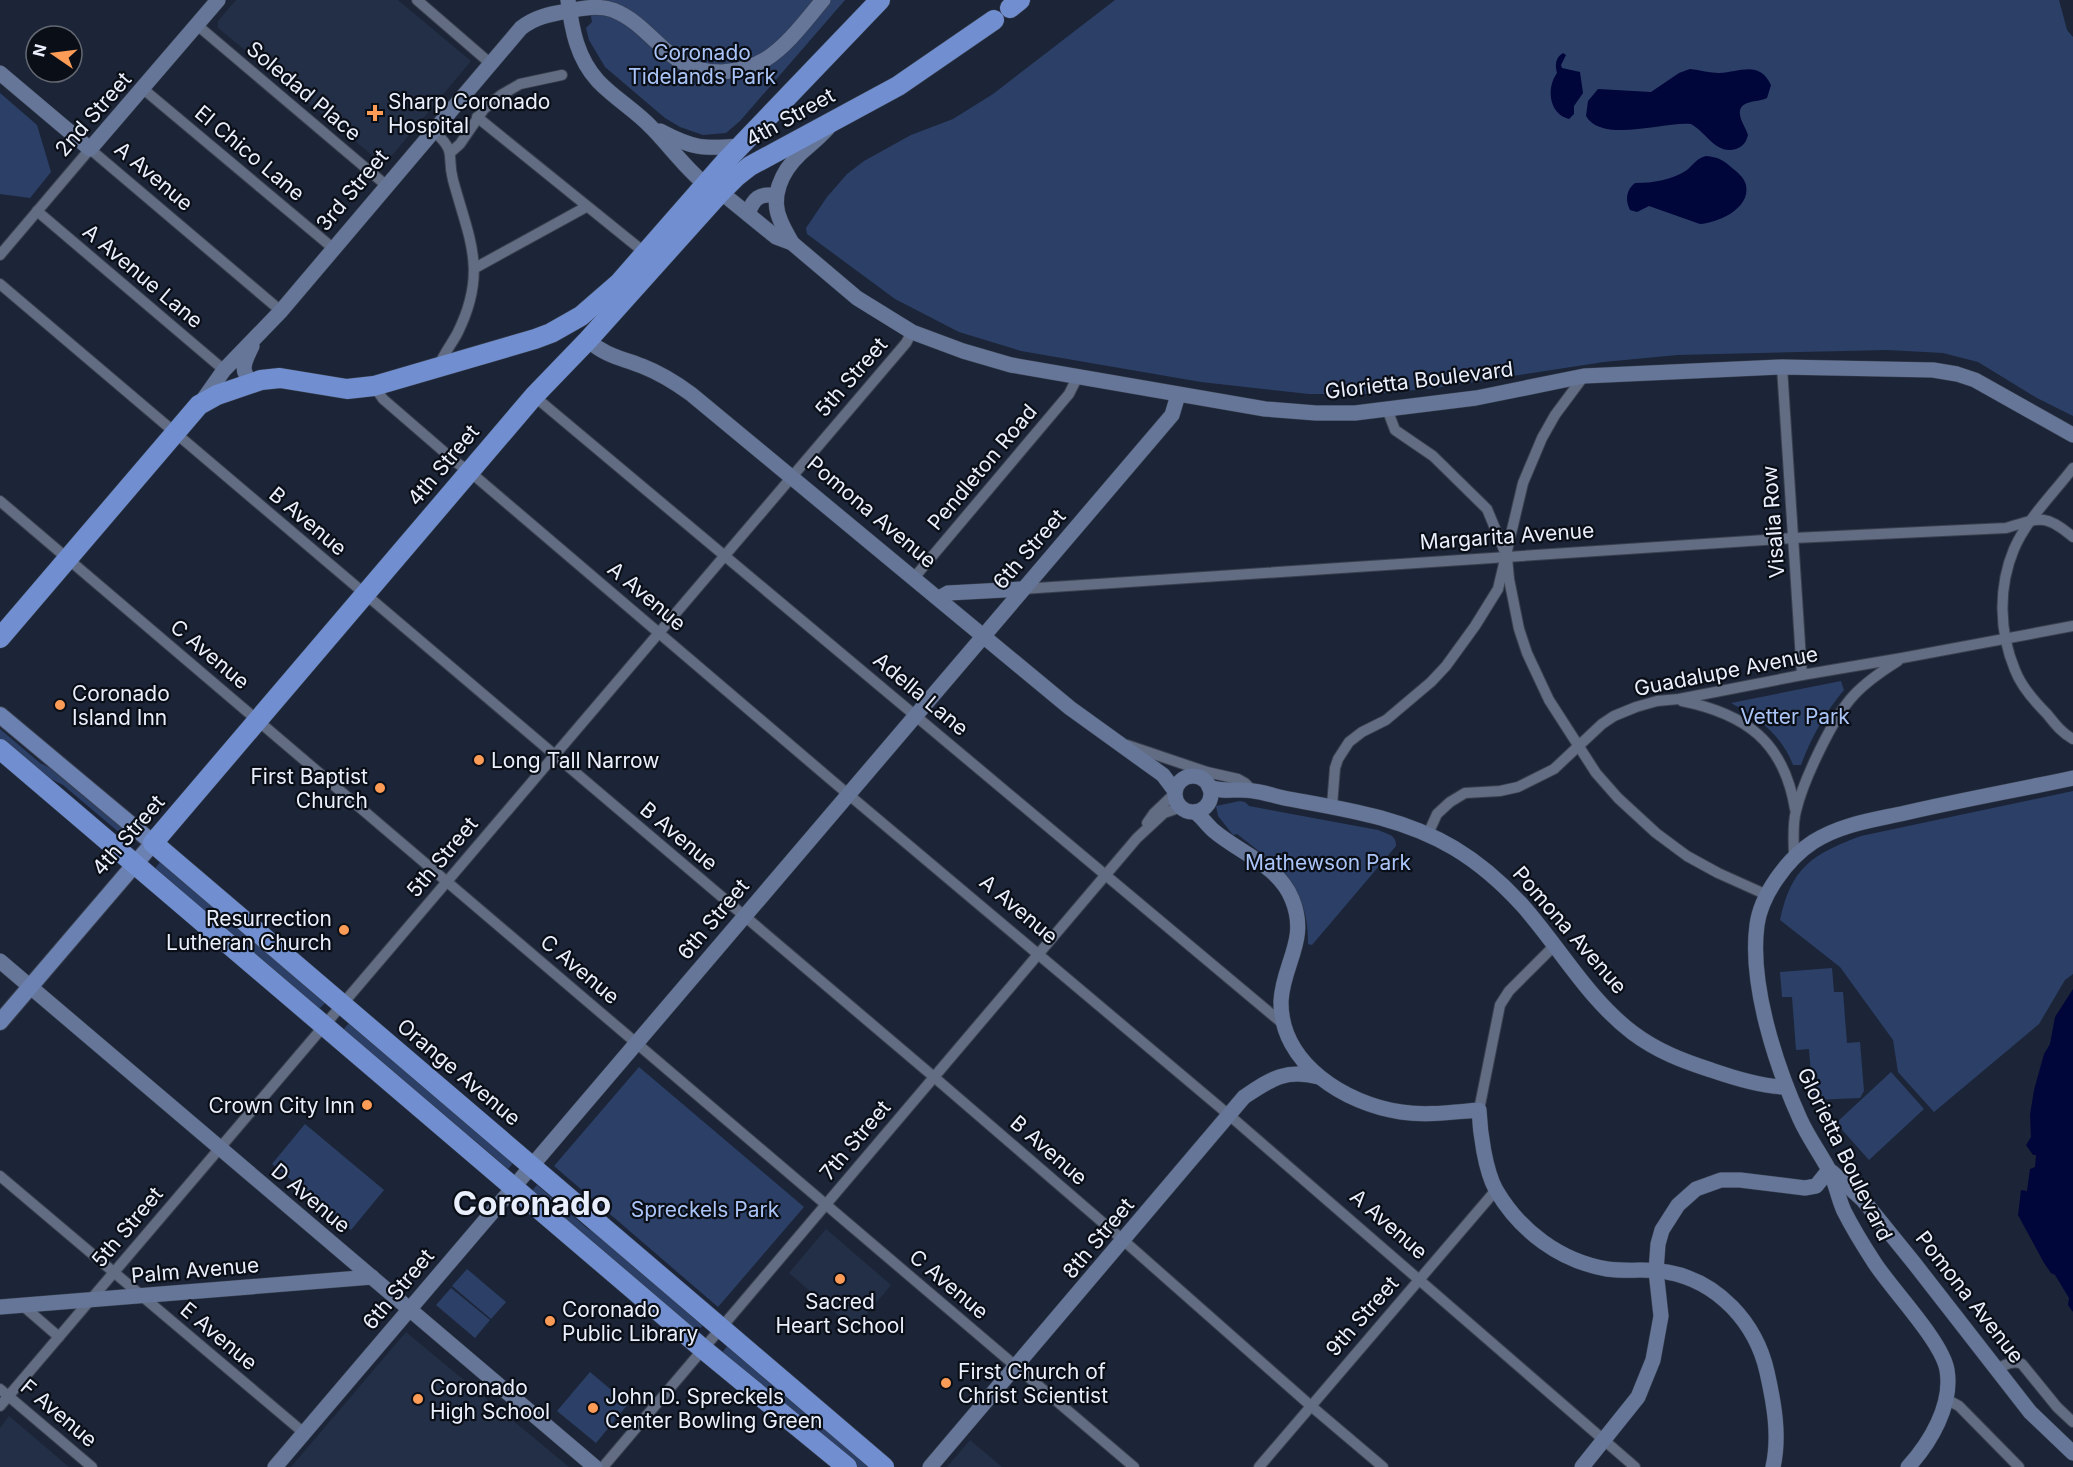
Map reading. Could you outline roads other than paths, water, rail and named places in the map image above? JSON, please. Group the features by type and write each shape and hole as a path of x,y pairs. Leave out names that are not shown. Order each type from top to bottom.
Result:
{"highway":[{"name":"4th Street","path":"153,843 469,471 534,396 588,340 712,189 741,146 880,0"},
{"name":"4th Street","path":"712,189 898,86 994,20"},
{"path":"199,405 216,395 253,383 280,378 346,389 374,386 551,333 581,316 620,283 712,189"},
{"name":"3rd Street","path":"0,638 199,405"},
{"path":"0,749 703,1349 846,1467"},
{"name":"Orange Avenue","path":"153,843 885,1467"}],"main road":[{"name":"Orange Avenue","path":"0,715 153,843"},
{"name":"4th Street","path":"0,1022 153,843"}],"street":[{"name":"2nd Street","path":"0,255 218,0"},
{"path":"417,0 491,64"},
{"name":"3rd Street","path":"199,405 224,370 281,311 521,28 530,21 569,5 611,10 632,22 679,62 702,70 730,71 768,58 786,42 823,0"},
{"name":"Glorietta Boulevard","path":"569,5 574,36 580,54 599,82 650,125 712,189 728,198 776,237 792,243 857,298 912,332 993,361 1178,395 1265,409 1316,413 1356,412 1476,398 1584,376 1782,367 1933,370 1957,374 1992,389 2073,435"},
{"name":"Soledad Place","path":"196,25 387,186"},
{"name":"A Avenue","path":"0,73 281,311"},
{"path":"451,152 484,109 501,95 520,84 562,75"},
{"name":"El Chico Lane","path":"142,88 334,249"},
{"path":"477,117 639,248"},
{"path":"748,214 755,199 761,195 776,196 788,167 819,138 833,121"},
{"name":"Glorietta Boulevard","path":"650,125 693,147 741,146"},
{"path":"434,131 443,139 451,152 452,178 472,241 475,268 472,292 464,317 458,332 442,356 438,368"},
{"name":"Glorietta Boulevard","path":"776,196 780,222 792,243"},
{"path":"475,268 586,207"},
{"name":"A Avenue Lane","path":"37,211 224,370"},
{"name":"B Avenue","path":"0,284 934,1077 1383,1467"},
{"name":"5th Street","path":"0,1406 4,1392 59,1337 91,1300 906,343 912,332"},
{"name":"Pomona Avenue","path":"588,340 609,356 643,366 673,381 691,394 1070,708 1163,775 1182,801 1215,832 1276,874 1292,897 1297,913 1298,935 1296,950 1289,965 1281,999 1282,1023"},
{"name":"3rd Street","path":"253,383 245,377 243,369 254,341"},
{"name":"Visalia Row","path":"1782,367 1802,675"},
{"path":"1584,376 1555,415 1542,438 1523,483 1509,534 1507,557 1509,579 1519,629 1527,653 1549,700 1596,773 1618,798 1656,833 1688,856 1718,873 1767,895"},
{"name":"Pendleton Road","path":"913,579 1069,394 1077,378"},
{"name":"A Avenue","path":"374,386 384,399 457,463 1039,953 1420,1279 1635,1467"},
{"name":"6th Street","path":"275,1467 982,635 1172,415 1178,395"},
{"name":"Adella Lane","path":"534,396 1282,1023"},
{"path":"1332,806 1335,768 1349,742 1362,732 1386,720 1431,682 1446,666 1475,627 1498,589 1507,557 1487,509 1433,456 1395,430 1387,409"},
{"path":"2073,468 2031,520 2014,549 2001,600 2004,638 2015,672 2037,703 2064,734 2073,739"},
{"name":"C Avenue","path":"0,501 1134,1467"},
{"name":"Margarita Avenue","path":"939,598 948,593 1794,538 2006,528 2031,520 2047,519 2058,524 2073,537"},
{"name":"Guadalupe Avenue","path":"1428,834 1437,814 1450,802 1465,793 1500,791 1518,787 1554,769 1602,724 1636,707 1657,701 1679,699 2073,626"},
{"path":"1795,812 1815,760 1852,697 1872,678 1902,658"},
{"path":"1657,701 1681,701 1710,707 1755,731 1772,747 1783,766 1792,791 1795,812 1794,858"},
{"path":"1113,740 1186,778"},
{"name":"Pomona Avenue","path":"1113,740 1207,772 1239,779 1252,790 1385,818 1428,834 1456,849 1506,888 1601,1004 1633,1033 1681,1060 1774,1087 1786,1087"},
{"path":"1235,846 1215,818 1209,797 1203,780 1198,777 1181,781 1182,801 1202,809 1209,797 1218,790 1252,790"},
{"name":"Glorietta Boulevard","path":"1946,1399 1947,1372 1942,1354 1886,1281 1858,1238 1843,1209 1829,1170 1810,1140 1786,1087 1773,1048 1762,1000 1755,953 1757,924 1767,895 1794,858 1810,844 1827,834 1846,826 2073,778"},
{"path":"1209,797 1282,797"},
{"name":"7th Street","path":"603,1467 1106,875 1137,838 1154,813 1182,801"},
{"path":"1554,946 1509,991 1500,1005 1496,1018 1493,1049 1485,1075 1479,1110 1489,1169 1496,1190 1521,1224 1546,1245 1573,1260 1605,1269 1667,1272 1703,1284 1726,1300 1742,1318 1759,1347 1766,1366 1774,1401 1776,1452 1773,1467"},
{"name":"D Avenue","path":"0,961 595,1467"},
{"path":"1282,1023 1291,1044 1319,1077 1354,1099 1402,1112 1429,1114 1479,1110"},
{"name":"8th Street","path":"930,1467 1244,1097 1266,1082 1283,1075 1298,1072 1319,1077"},
{"path":"1582,1467 1638,1397 1653,1360 1661,1316 1656,1271 1658,1244 1662,1230 1678,1205 1696,1189 1721,1180 1740,1180 1805,1188 1816,1186 1829,1170"},
{"name":"Pomona Avenue","path":"1829,1170 1863,1200 2030,1412 2073,1453"},
{"name":"E Avenue","path":"0,1176 304,1433"},
{"name":"9th Street","path":"1259,1467 1496,1190"},
{"name":"Palm Avenue","path":"0,1307 372,1277"},
{"path":"21,1305 59,1337"},
{"path":"1997,1370 2017,1361 2022,1364 2073,1422"},
{"name":"F Avenue","path":"4,1392 92,1467"},
{"path":"1908,1467 1922,1452 1939,1420 1946,1399 1959,1406 2019,1467"}],"place":[{"name":"Sharp Coronado Hospital","path":"375,113"},
{"name":"Coronado Island Inn","path":"60,705"},
{"name":"Long Tall Narrow","path":"479,760"},
{"name":"First Baptist Church","path":"380,788"},
{"name":"Resurrection Lutheran Church","path":"344,930"},
{"name":"Crown City Inn","path":"367,1105"},
{"name":"Sacred Heart School","path":"840,1279"},
{"name":"Coronado Public Library","path":"550,1321"},
{"name":"First Church of Christ Scientist","path":"946,1383"},
{"name":"Coronado High School","path":"418,1399"},
{"name":"John D. Spreckels Center Bowling Green","path":"593,1408"}],"district":[{"name":"Coronado","path":"532,1203"}],"park label":[{"name":"Coronado Tidelands Park","path":"702,64"},
{"name":"Vetter Park","path":"1795,716"},
{"name":"Mathewson Park","path":"1328,862"},
{"name":"Spreckels Park","path":"705,1209"}]}
